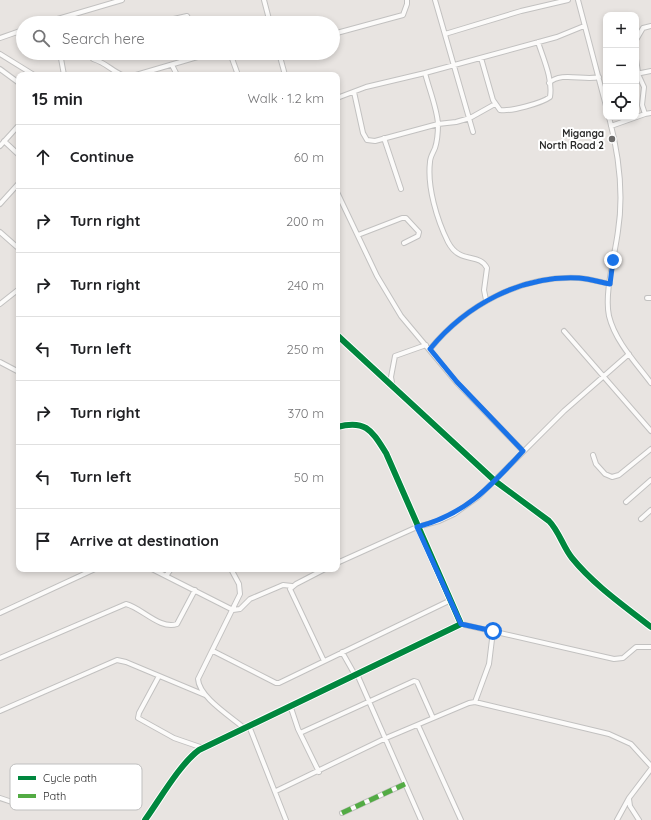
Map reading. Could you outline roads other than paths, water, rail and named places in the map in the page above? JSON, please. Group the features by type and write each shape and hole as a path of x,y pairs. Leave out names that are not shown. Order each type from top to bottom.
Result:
{"street":[{"path":"66,16 110,2 122,0"},
{"path":"264,0 268,16"},
{"path":"340,32 403,14 407,5 407,0"},
{"path":"435,0 473,132"},
{"path":"445,34 568,0"},
{"path":"578,0 603,96"},
{"path":"340,97 557,37 584,26"},
{"path":"639,35 643,28 651,26"},
{"path":"0,38 16,32"},
{"path":"481,58 495,104 500,110 504,111 544,101 550,97 549,83 538,42"},
{"path":"0,54 27,72"},
{"path":"61,60 63,72"},
{"path":"96,60 107,64 116,72"},
{"path":"146,72 184,60"},
{"path":"233,60 237,72"},
{"path":"280,60 284,72"},
{"path":"172,64 176,72"},
{"path":"0,68 16,81"},
{"path":"639,74 651,71"},
{"path":"425,73 438,124 436,146 430,158 429,173 442,228 454,251 462,257 482,262 487,268 484,290 486,300"},
{"path":"549,83 553,80 572,77 593,79 599,77"},
{"path":"639,78 644,87 642,105 645,114"},
{"path":"354,92 363,133 367,140 375,141 438,124 456,122 470,118 495,104"},
{"path":"611,126 651,113"},
{"path":"610,120 619,164 621,208 610,284 609,316 629,354 651,383"},
{"path":"0,146 16,128"},
{"path":"384,138 400,189"},
{"path":"4,141 16,152"},
{"path":"0,204 16,186"},
{"path":"340,198 377,276 387,294 410,328 430,349 462,388 523,451"},
{"path":"358,235 402,218 406,218 419,232 418,236 404,243"},
{"path":"0,232 16,246"},
{"path":"430,349 464,317 486,300 520,286 556,279 580,278 610,284"},
{"path":"0,304 16,291"},
{"path":"564,331 651,431"},
{"path":"340,338 495,481 549,521 555,528 566,550 580,568 606,592 651,627"},
{"path":"394,389 391,377 395,356 426,345"},
{"path":"340,562 417,527 439,521 454,514 478,497 523,451 603,376 629,354"},
{"path":"0,362 16,370"},
{"path":"340,426 357,423 374,435 386,453 417,527 461,624"},
{"path":"593,456 596,464 604,474 612,477 619,475 651,449"},
{"path":"626,502 651,480"},
{"path":"641,519 651,510"},
{"path":"0,613 84,572"},
{"path":"158,572 233,610 240,609 250,599 283,585 292,586 319,572"},
{"path":"166,576 169,572"},
{"path":"232,572 240,590 238,600 198,679 201,690 205,695 246,727 276,791 286,820"},
{"path":"292,586 291,593 324,661"},
{"path":"0,658 126,604 165,624 178,624 195,590"},
{"path":"213,651 276,683 451,600"},
{"path":"145,820 192,755 203,748 461,624 614,659 623,658 636,647 651,647"},
{"path":"475,702 489,664 493,631"},
{"path":"342,652 356,674 369,701 421,820"},
{"path":"0,711 117,660 126,662 205,695"},
{"path":"159,676 138,718 174,738 203,748"},
{"path":"300,733 415,681 433,718"},
{"path":"276,791 319,772 386,738 475,702 609,734 631,744 651,767 629,798 617,820"},
{"path":"290,706 300,733 319,772"},
{"path":"418,725 461,820"},
{"path":"342,813 405,784"},
{"path":"0,798 10,801"},
{"path":"629,798 630,806 639,820"}],"place":[{"name":"Miganga North Road 2","path":"612,139"}]}
